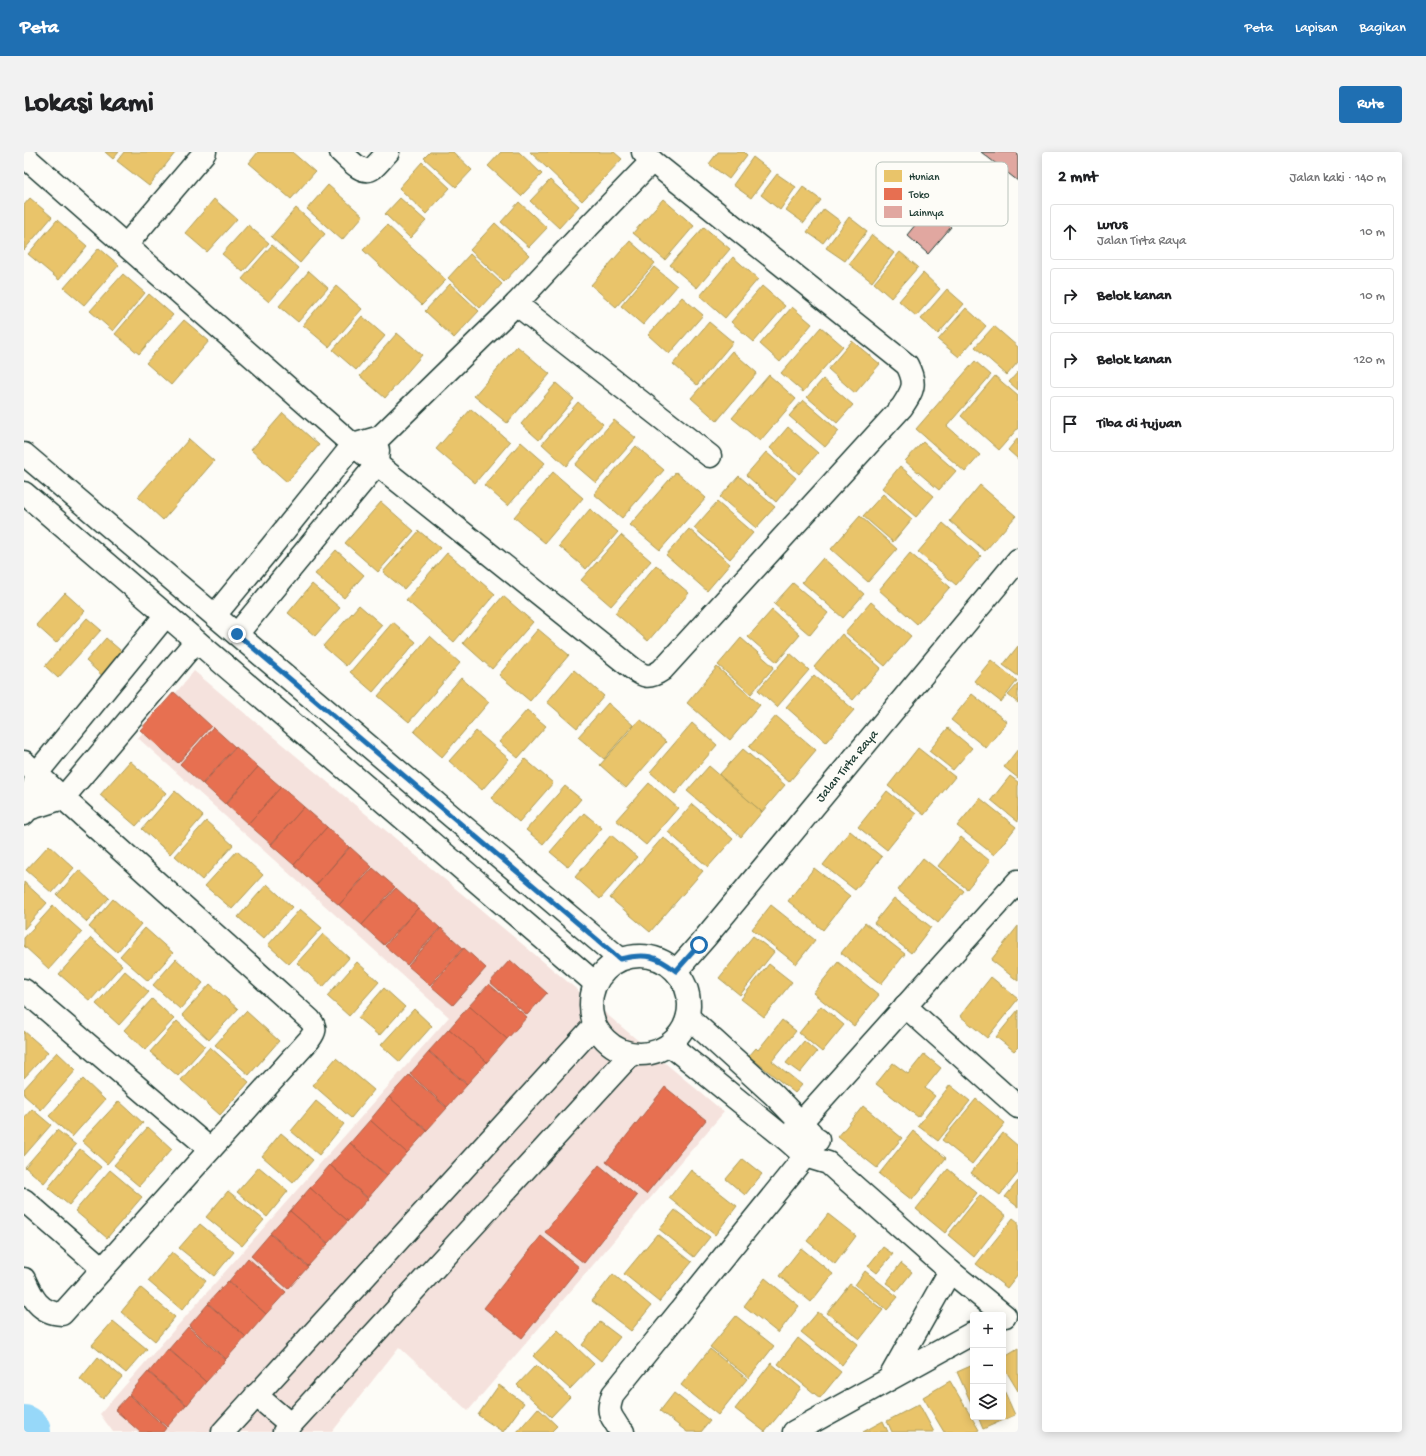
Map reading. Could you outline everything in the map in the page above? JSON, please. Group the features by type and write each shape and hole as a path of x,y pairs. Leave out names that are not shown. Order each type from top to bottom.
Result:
{"street":[{"path":"126,245 205,152"},
{"path":"341,152 356,167 367,170 371,169 388,152"},
{"path":"24,156 353,445 642,675 648,676 656,674 662,670 897,413 911,393 914,383 912,375 907,365 648,156 590,225 516,304 380,437 353,445 215,616"},
{"path":"516,304 710,456"},
{"path":"237,634 376,464 380,437"},
{"path":"24,454 620,959"},
{"path":"24,493 595,983"},
{"name":"Jalan Tirta Raya","path":"676,971 1018,560"},
{"path":"166,615 30,767 26,811 63,798 196,641"},
{"path":"24,1279 32,1296 41,1307 53,1314 62,1314 309,1040 313,1035 314,1025 30,767"},
{"path":"786,1139 1018,881"},
{"path":"634,956 650,956 664,962 676,971 685,985 689,1000 688,1017 681,1032 670,1045 651,1054 631,1054 616,1048 604,1039 594,1026 590,1011 590,997 595,983 610,965 620,959 634,956"},
{"path":"24,990 210,1149"},
{"path":"905,1006 1018,1107"},
{"path":"688,1017 774,1095 800,1122 811,1148"},
{"path":"223,1432 594,1026"},
{"path":"670,1045 786,1139 811,1148 950,1271 1009,1313"},
{"path":"256,1395 287,1428 631,1054"},
{"path":"623,1432 620,1430 610,1414 609,1404 613,1394 811,1148"},
{"path":"24,1200 102,1268"},
{"path":"889,1379 950,1271"},
{"path":"794,1432 970,1335"}],"shaded area":[{"path":"194,671 724,1112 468,1411 399,1347 332,1432 113,1432 100,1414 449,1017 138,738"}],"building: Hunian":[{"path":"105,152 119,152 113,159"},
{"path":"124,152 175,153 149,186 117,161"},
{"path":"258,152 292,152 315,172 291,199 249,163"},
{"path":"430,152 453,152 472,170 456,187 424,158"},
{"path":"501,152 519,152 542,174 521,196 488,166"},
{"path":"530,152 614,152 622,159 582,201"},
{"path":"718,152 744,152 747,155 729,179 709,164"},
{"path":"753,157 771,171 751,198 733,185"},
{"path":"422,162 450,188 426,214 399,188"},
{"path":"777,174 796,187 780,210 761,195"},
{"path":"550,180 579,206 559,228 530,201"},
{"path":"328,185 363,216 342,240 307,209"},
{"path":"803,187 821,200 804,223 786,210"},
{"path":"30,198 52,217 24,250 24,205"},
{"path":"400,198 426,221 410,238 385,214"},
{"path":"214,199 237,219 207,252 185,233"},
{"path":"663,199 694,226 665,260 633,233"},
{"path":"519,202 547,228 529,247 501,222"},
{"path":"296,208 325,234 300,263 271,237"},
{"path":"824,209 840,221 823,243 807,232"},
{"path":"849,217 867,231 845,261 826,248"},
{"path":"57,220 87,246 59,280 28,254"},
{"path":"495,223 529,255 504,282 470,250"},
{"path":"248,225 269,243 243,272 222,254"},
{"path":"387,225 446,280 422,305 363,250"},
{"path":"704,227 730,249 697,288 670,265"},
{"path":"872,235 894,253 872,282 849,264"},
{"path":"630,241 655,263 616,307 591,285"},
{"path":"272,245 299,268 269,302 242,279"},
{"path":"99,248 119,265 84,305 64,288"},
{"path":"900,252 918,267 891,298 874,283"},
{"path":"470,254 502,284 480,308 448,278"},
{"path":"733,257 758,279 725,318 700,296"},
{"path":"654,267 677,286 643,325 621,306"},
{"path":"309,271 328,288 298,322 279,306"},
{"path":"923,273 940,289 916,316 899,301"},
{"path":"123,274 145,293 113,331 90,311"},
{"path":"450,284 479,311 454,338 425,311"},
{"path":"336,286 362,309 329,347 303,325"},
{"path":"762,286 785,306 754,342 731,322"},
{"path":"947,289 964,304 938,334 921,319"},
{"path":"149,294 173,315 139,354 115,334"},
{"path":"682,297 703,315 669,354 648,335"},
{"path":"792,307 812,324 780,362 760,344"},
{"path":"966,308 986,326 959,357 938,340"},
{"path":"362,316 385,336 356,370 333,350"},
{"path":"184,320 209,341 171,385 146,363"},
{"path":"709,322 733,342 697,385 673,364"},
{"path":"994,326 1018,347 1018,362 1007,375 975,347"},
{"path":"821,327 843,346 803,392 781,373"},
{"path":"397,333 422,355 385,398 360,376"},
{"path":"852,341 880,364 855,393 828,369"},
{"path":"517,346 550,374 507,423 474,396"},
{"path":"732,351 757,373 717,421 691,398"},
{"path":"975,361 991,375 947,426 980,455 965,472 916,429"},
{"path":"1018,372 1018,390 1009,382"},
{"path":"769,375 796,399 760,441 732,418"},
{"path":"995,376 1018,396 1018,428 999,450 961,416"},
{"path":"823,379 853,405 837,423 807,397"},
{"path":"556,383 574,399 539,440 521,424"},
{"path":"803,400 839,431 825,447 789,416"},
{"path":"578,402 603,424 566,466 542,444"},
{"path":"471,409 510,442 475,483 436,449"},
{"path":"283,413 319,445 287,482 251,450"},
{"path":"614,420 636,438 596,483 575,465"},
{"path":"788,427 818,453 799,474 770,448"},
{"path":"1018,438 1018,459 1008,450"},
{"path":"189,439 214,461 163,520 138,497"},
{"path":"521,442 545,463 508,506 484,485"},
{"path":"923,442 956,471 939,490 905,461"},
{"path":"636,446 664,470 622,518 594,494"},
{"path":"766,452 796,478 776,502 746,475"},
{"path":"900,466 934,496 916,517 882,488"},
{"path":"553,472 583,498 545,543 514,517"},
{"path":"676,472 706,498 660,550 630,525"},
{"path":"739,476 775,507 756,528 720,497"},
{"path":"980,485 1016,516 985,551 950,521"},
{"path":"883,494 912,519 893,542 863,516"},
{"path":"381,502 414,531 378,572 345,543"},
{"path":"717,502 753,533 730,559 694,528"},
{"path":"590,509 618,532 586,569 559,546"},
{"path":"860,516 897,549 868,582 831,549"},
{"path":"943,523 981,556 956,585 918,552"},
{"path":"689,529 730,564 707,591 666,555"},
{"path":"419,531 440,548 404,589 383,572"},
{"path":"621,535 651,561 611,606 581,580"},
{"path":"336,550 364,575 344,598 315,574"},
{"path":"447,553 495,594 454,642 406,600"},
{"path":"910,553 950,587 917,624 879,590"},
{"path":"823,558 864,594 843,618 802,582"},
{"path":"656,565 689,593 648,641 615,613"},
{"path":"793,583 828,613 810,635 774,604"},
{"path":"312,584 340,608 315,636 288,613"},
{"path":"65,593 85,611 56,643 36,625"},
{"path":"503,596 533,622 492,669 463,643"},
{"path":"871,602 911,636 885,666 845,632"},
{"path":"359,605 382,625 346,666 323,646"},
{"path":"772,610 800,635 777,662 748,637"},
{"path":"87,618 101,630 58,678 45,666"},
{"path":"393,622 416,642 373,692 350,672"},
{"path":"538,629 569,655 530,701 499,675"},
{"path":"842,634 881,668 853,700 814,667"},
{"path":"430,636 460,663 409,722 378,696"},
{"path":"106,638 127,656 106,679 86,661"},
{"path":"741,638 774,667 751,694 718,665"},
{"path":"1018,646 1018,676 1003,665"},
{"path":"790,653 809,670 777,707 758,690"},
{"path":"991,660 1017,681 1001,702 974,681"},
{"path":"717,667 760,705 730,740 687,703"},
{"path":"574,670 604,696 577,728 547,702"},
{"path":"814,675 854,710 826,742 786,707"},
{"path":"461,678 489,702 442,757 414,732"},
{"path":"1018,684 1018,703 1008,695"},
{"path":"972,694 1007,722 986,748 951,720"},
{"path":"608,703 633,725 604,759 578,737"},
{"path":"527,710 546,726 518,758 499,742"},
{"path":"776,716 816,750 789,782 749,747"},
{"path":"640,719 666,742 626,788 600,765"},
{"path":"692,723 717,745 675,794 650,772"},
{"path":"948,728 972,748 953,770 929,751"},
{"path":"476,731 509,759 482,790 449,761"},
{"path":"918,748 955,777 924,815 888,786"},
{"path":"743,749 785,785 762,812 719,775"},
{"path":"1018,749 1018,778 1004,767"},
{"path":"525,759 553,783 519,822 491,798"},
{"path":"130,761 166,793 136,826 100,795"},
{"path":"709,766 762,812 741,837 687,791"},
{"path":"1010,776 1018,782 1018,822 991,800"},
{"path":"649,783 678,808 646,845 616,820"},
{"path":"565,786 581,799 543,844 526,830"},
{"path":"175,791 203,816 170,854 142,829"},
{"path":"887,791 916,814 887,850 858,827"},
{"path":"980,798 1016,827 994,855 957,826"},
{"path":"692,804 733,839 708,867 668,832"},
{"path":"584,813 602,828 568,867 550,852"},
{"path":"206,821 233,845 202,880 175,856"},
{"path":"850,831 882,857 855,890 823,865"},
{"path":"611,835 637,857 600,899 575,877"},
{"path":"663,837 703,871 650,932 610,898"},
{"path":"961,837 990,861 967,889 938,866"},
{"path":"49,845 74,868 52,893 26,870"},
{"path":"237,851 263,875 232,909 205,886"},
{"path":"923,858 964,891 938,923 898,890"},
{"path":"814,868 850,896 823,930 788,901"},
{"path":"79,870 109,898 87,922 57,895"},
{"path":"24,882 47,903 24,929"},
{"path":"267,884 292,907 263,939 238,917"},
{"path":"894,898 931,927 911,953 874,923"},
{"path":"113,899 141,924 117,952 89,927"},
{"path":"771,905 815,940 796,964 752,929"},
{"path":"53,906 82,932 49,969 24,946 24,938"},
{"path":"300,909 322,928 289,964 268,945"},
{"path":"865,923 905,954 881,984 841,953"},
{"path":"1018,926 1018,981 991,960"},
{"path":"145,928 173,953 148,981 120,956"},
{"path":"323,934 349,958 323,987 297,963"},
{"path":"753,936 774,952 740,995 719,978"},
{"path":"91,938 122,965 90,1001 59,974"},
{"path":"176,959 203,983 180,1009 153,985"},
{"path":"357,962 379,982 349,1016 327,996"},
{"path":"838,962 879,995 854,1026 813,993"},
{"path":"769,964 792,982 764,1017 741,999"},
{"path":"125,971 149,992 119,1025 96,1004"},
{"path":"991,977 1018,999 987,1038 960,1016"},
{"path":"210,984 238,1009 209,1040 182,1015"},
{"path":"384,988 405,1007 379,1036 358,1018"},
{"path":"152,999 174,1019 145,1050 124,1030"},
{"path":"821,1006 844,1025 822,1052 799,1033"},
{"path":"414,1009 432,1026 400,1062 381,1045"},
{"path":"1018,1010 1018,1047 1014,1051 996,1037"},
{"path":"246,1011 279,1041 249,1075 215,1045"},
{"path":"782,1020 796,1031 772,1061 802,1085 795,1093 749,1056 756,1048 758,1050"},
{"path":"177,1021 205,1046 178,1076 150,1052"},
{"path":"24,1031 48,1052 24,1078"},
{"path":"804,1041 817,1052 800,1073 786,1063"},
{"path":"210,1047 249,1082 220,1115 181,1080"},
{"path":"57,1052 76,1070 41,1110 24,1095 24,1089"},
{"path":"924,1054 941,1068 925,1088 935,1096 918,1117 876,1084 893,1063 908,1074"},
{"path":"336,1058 374,1090 351,1118 313,1085"},
{"path":"83,1079 105,1100 72,1137 49,1116"},
{"path":"950,1085 970,1101 938,1141 918,1126"},
{"path":"976,1099 1005,1123 972,1164 942,1140"},
{"path":"119,1101 143,1123 107,1164 82,1141"},
{"path":"316,1101 344,1124 319,1155 291,1131"},
{"path":"863,1106 902,1138 877,1168 838,1137"},
{"path":"32,1109 51,1125 24,1156 24,1118"},
{"path":"148,1127 172,1149 139,1186 114,1165"},
{"path":"57,1130 76,1145 44,1183 25,1167"},
{"path":"913,1131 946,1158 912,1200 879,1174"},
{"path":"281,1133 313,1160 293,1183 262,1156"},
{"path":"1003,1133 1018,1146 1018,1173 1000,1195 971,1173"},
{"path":"80,1149 101,1167 69,1205 48,1188"},
{"path":"743,1159 762,1174 745,1195 726,1179"},
{"path":"259,1167 288,1191 267,1217 237,1192"},
{"path":"948,1169 977,1193 945,1233 916,1209"},
{"path":"110,1170 142,1197 107,1238 75,1211"},
{"path":"691,1170 737,1206 715,1235 669,1198"},
{"path":"1018,1181 1018,1207 1005,1197"},
{"path":"228,1191 264,1220 242,1246 206,1217"},
{"path":"980,1195 1006,1216 974,1257 948,1235"},
{"path":"675,1210 710,1237 694,1257 659,1229"},
{"path":"828,1214 856,1236 835,1264 807,1241"},
{"path":"1013,1218 1018,1222 1018,1274 1007,1288 976,1264"},
{"path":"200,1224 234,1252 214,1276 179,1248"},
{"path":"657,1234 692,1262 659,1302 624,1274"},
{"path":"883,1247 893,1254 877,1273 868,1266"},
{"path":"801,1248 833,1274 811,1302 779,1276"},
{"path":"172,1252 206,1281 182,1310 148,1281"},
{"path":"901,1263 912,1272 897,1291 886,1283"},
{"path":"865,1271 898,1297 887,1310 855,1285"},
{"path":"613,1274 651,1306 631,1331 592,1301"},
{"path":"765,1278 799,1306 778,1333 744,1306"},
{"path":"850,1284 883,1310 860,1339 827,1313"},
{"path":"141,1288 175,1317 155,1341 121,1312"},
{"path":"818,1312 858,1344 842,1365 801,1332"},
{"path":"736,1316 774,1346 749,1378 710,1347"},
{"path":"113,1321 147,1349 126,1373 92,1345"},
{"path":"600,1322 620,1337 601,1361 582,1345"},
{"path":"558,1330 594,1364 570,1389 533,1356"},
{"path":"798,1338 841,1372 820,1398 778,1364"},
{"path":"1018,1348 1018,1391 1006,1371 1006,1355"},
{"path":"710,1349 747,1379 718,1415 681,1385"},
{"path":"98,1357 122,1377 103,1399 80,1379"},
{"path":"771,1363 801,1388 765,1432 735,1409"},
{"path":"536,1365 570,1397 551,1417 517,1385"},
{"path":"970,1366 970,1400 957,1372"},
{"path":"950,1381 970,1415 970,1420 973,1420 979,1430 975,1432 944,1432 923,1397"},
{"path":"499,1385 524,1403 503,1432 478,1415"},
{"path":"674,1393 710,1421 701,1432 687,1432 660,1411"},
{"path":"1006,1395 1015,1415 1006,1419"},
{"path":"919,1404 934,1432 892,1432 887,1421"},
{"path":"538,1408 557,1426 551,1432 517,1432"},
{"path":"979,1420 1004,1420 983,1429"},
{"path":"883,1421 888,1432 863,1432"}],"building: Toko":[{"path":"174,692 211,726 178,763 140,730"},
{"path":"213,727 235,747 202,784 180,764"},
{"path":"236,747 258,767 225,804 203,784"},
{"path":"258,767 281,787 248,824 226,804"},
{"path":"281,787 304,807 271,844 248,824"},
{"path":"304,807 327,827 294,865 271,845"},
{"path":"327,827 349,847 316,885 294,865"},
{"path":"350,847 372,867 339,905 316,885"},
{"path":"373,868 395,887 362,925 339,905"},
{"path":"396,888 418,908 384,945 362,925"},
{"path":"418,908 440,928 407,965 385,946"},
{"path":"441,928 463,948 430,985 408,966"},
{"path":"464,948 486,968 453,1005 431,986"},
{"path":"510,960 547,993 527,1015 490,982"},
{"path":"489,984 527,1017 507,1039 469,1006"},
{"path":"469,1006 507,1039 487,1062 449,1029"},
{"path":"449,1029 487,1062 467,1084 429,1051"},
{"path":"429,1052 467,1085 447,1107 410,1074"},
{"path":"409,1075 447,1108 427,1130 389,1097"},
{"path":"665,1087 706,1120 646,1194 606,1162"},
{"path":"389,1097 427,1131 407,1153 370,1120"},
{"path":"370,1120 407,1153 387,1175 350,1143"},
{"path":"350,1143 387,1176 368,1198 330,1165"},
{"path":"330,1165 368,1199 348,1221 310,1188"},
{"path":"599,1165 637,1196 584,1263 545,1232"},
{"path":"310,1188 348,1221 328,1243 290,1211"},
{"path":"290,1211 328,1244 308,1266 270,1233"},
{"path":"270,1234 308,1267 288,1289 251,1256"},
{"path":"541,1236 579,1267 522,1338 484,1308"},
{"path":"248,1258 286,1292 266,1314 229,1281"},
{"path":"228,1281 266,1314 246,1337 208,1303"},
{"path":"208,1304 246,1337 226,1359 189,1326"},
{"path":"188,1327 226,1360 206,1382 169,1349"},
{"path":"168,1349 206,1382 187,1405 149,1372"},
{"path":"148,1372 186,1405 167,1427 129,1394"},
{"path":"129,1395 166,1428 163,1432 140,1432 115,1410"}],"building: Lainnya":[{"path":"981,152 1018,152 1018,181 1008,173 1008,162 994,162"},
{"path":"914,226 951,227 928,254 907,235"}],"route":[{"path":"237,634 620,959 634,956 650,956 664,962 676,971 699,945"}]}
